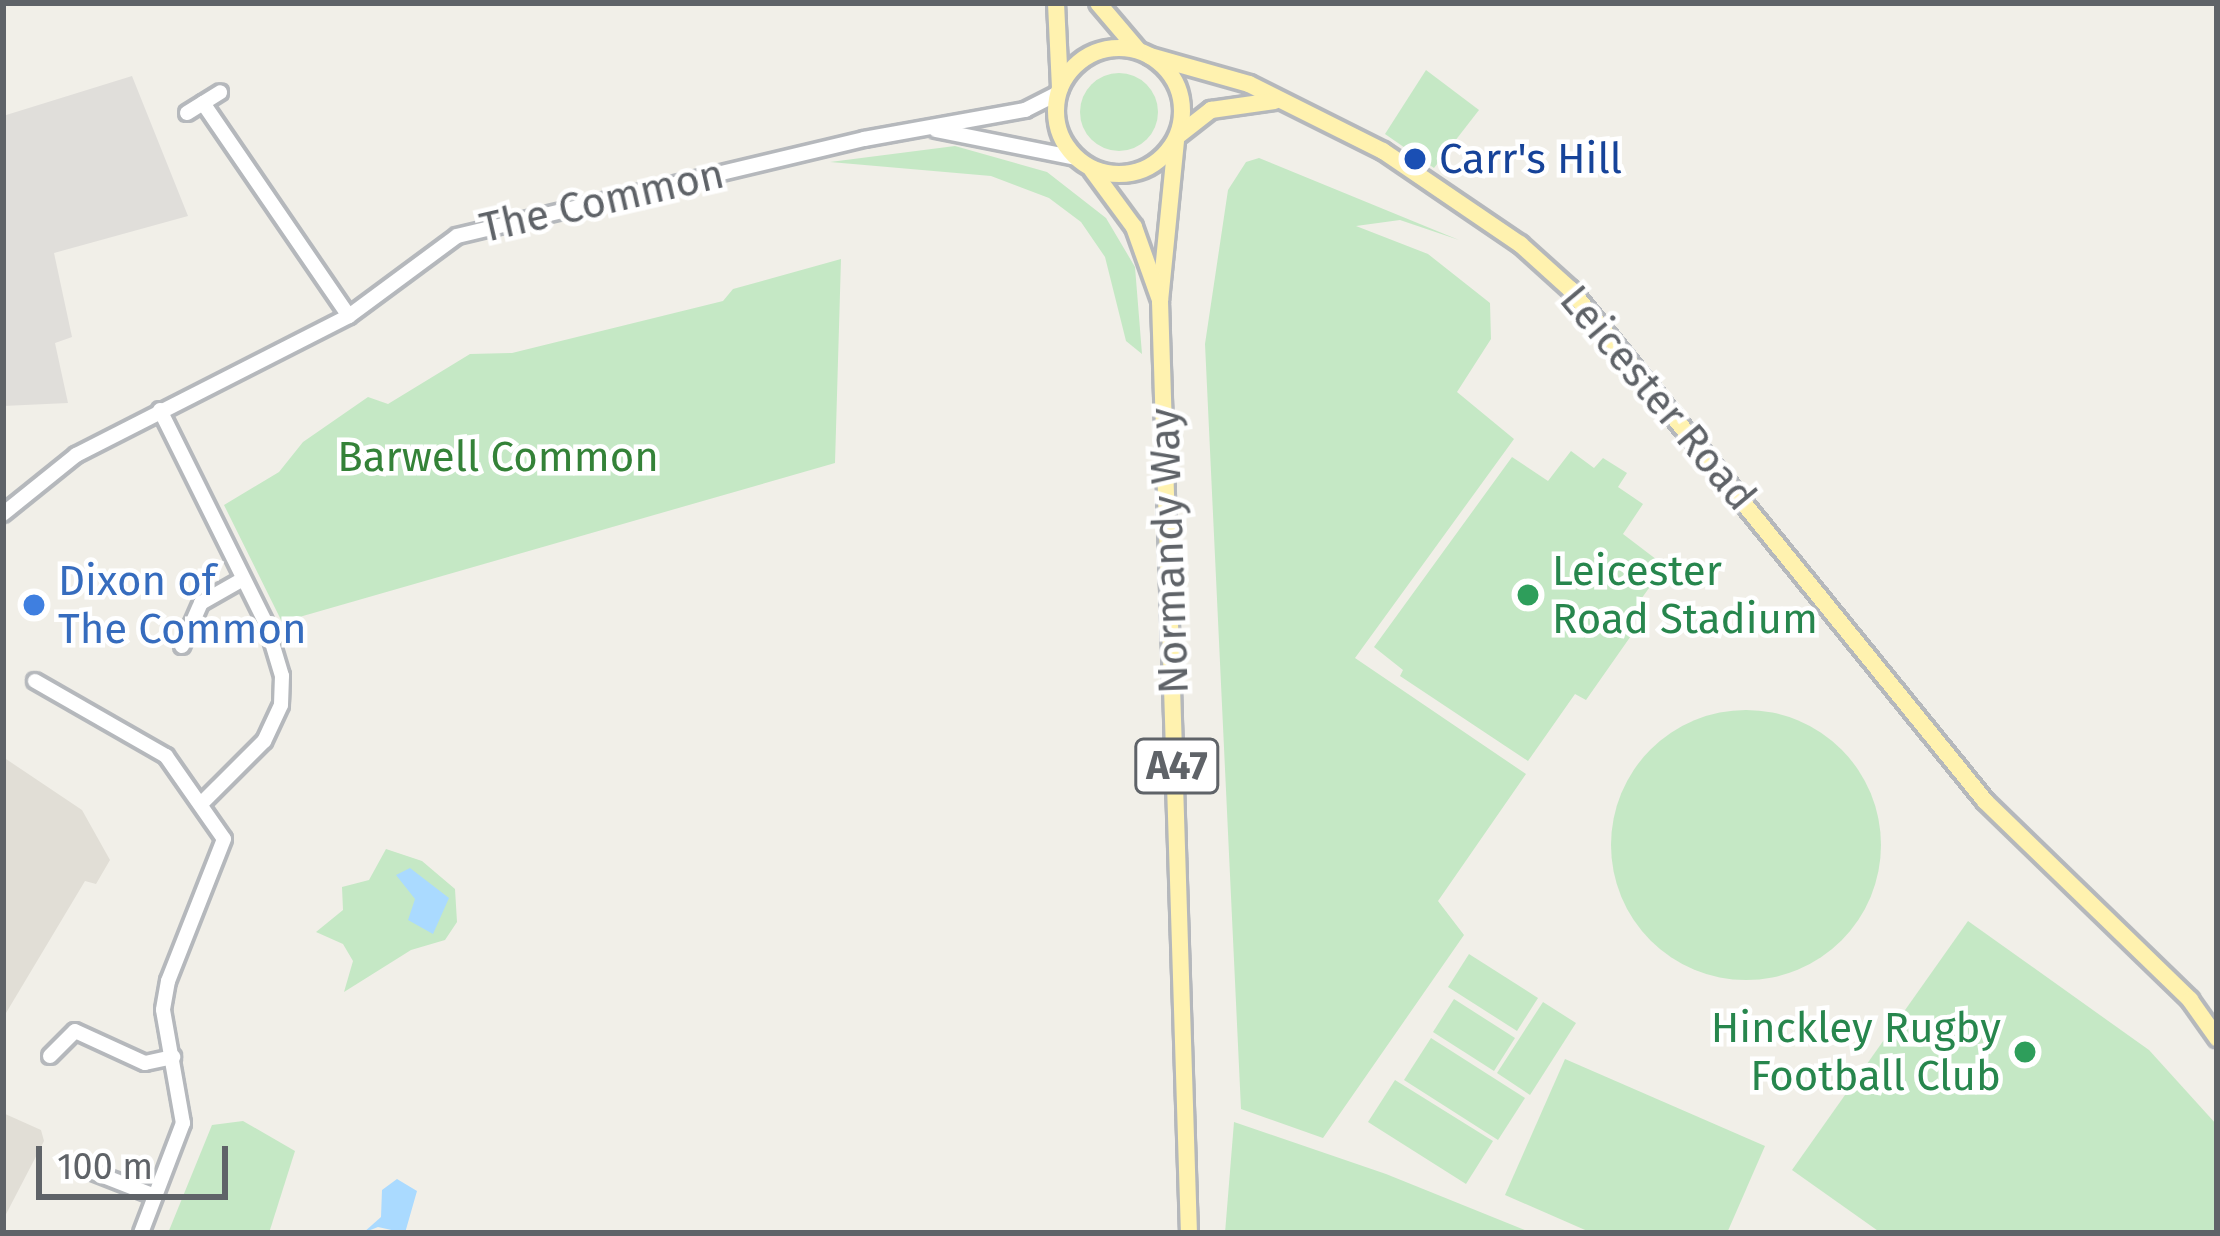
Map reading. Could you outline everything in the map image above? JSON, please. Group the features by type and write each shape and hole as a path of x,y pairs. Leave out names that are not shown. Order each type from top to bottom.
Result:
{"main road":[{"path":"1055,3 1058,129 1083,163 1139,172 1211,110 1275,101"},
{"path":"1098,3 1179,90 1177,138"},
{"path":"1059,91 1084,58 1144,53"},
{"name":"Leicester Road","path":"1144,53 1249,84 1382,151 1520,244 1570,289 1985,801 2190,1000 2217,1038"},
{"name":"Normandy Way","path":"1177,138 1160,301 1189,1232"},
{"name":"Normandy Way","path":"1083,163 1134,227 1160,301"}],"street":[{"name":"The Common","path":"3,514 76,455 349,316 457,236 919,129 1025,110 1059,91"},
{"path":"187,113 220,92"},
{"path":"203,103 349,316"},
{"name":"The Common","path":"919,129 973,132 1083,163"},
{"path":"160,410 278,658 281,705 254,755 203,802"},
{"path":"182,646 201,603 243,579"},
{"path":"35,681 166,756 203,802 224,839 168,981 163,1010 183,1123 141,1233"},
{"path":"50,1056 77,1024 145,1064 173,1057"},
{"path":"93,1172 152,1195"}],"shaded area":[{"path":"132,76 188,216 54,253 72,337 55,343 68,403 3,406 3,116"},
{"path":"3,757 82,810 110,860 96,884 85,881 3,1018"},
{"path":"3,1113 41,1130 44,1141 3,1220"}],"green space":[{"path":"1426,70 1479,110 1434,168 1385,134"},
{"path":"1119,73 1146,85 1158,112 1146,139 1119,151 1092,139 1080,112 1092,85"},
{"path":"955,146 1047,172 1106,218 1135,267 1142,354 1126,341 1105,257 1081,222 1049,198 991,176 830,162"},
{"path":"1259,158 1459,240 1400,220 1356,226 1428,254 1490,303 1491,339 1457,392 1514,439 1355,658 1526,774 1438,901 1464,935 1323,1138 1241,1109 1205,344 1228,190 1246,162"},
{"name":"Barwell Common","path":"841,259 835,463 282,622 224,505 279,472 303,442 368,397 388,404 470,354 512,353 723,301 733,289"},
{"name":"Leicester Road Stadium","path":"1571,451 1594,468 1603,458 1627,473 1618,487 1643,504 1623,534 1665,566 1623,624 1633,633 1586,700 1575,694 1528,761 1400,676 1403,670 1374,647 1512,457 1548,481"},
{"path":"1746,710 1798,721 1841,750 1870,793 1881,845 1870,897 1841,940 1798,969 1746,980 1694,969 1651,940 1622,897 1611,845 1622,793 1651,750 1694,721"},
{"path":"386,849 422,861 455,889 457,922 445,940 411,950 344,992 353,961 343,944 316,932 343,910 342,887 369,880"},
{"path":"1968,921 2149,1050 2217,1125 2217,1233 1881,1233 1792,1170"},
{"path":"1469,954 1538,998 1517,1031 1448,987"},
{"path":"1454,999 1515,1038 1494,1071 1433,1032"},
{"path":"1543,1002 1576,1023 1530,1095 1497,1073"},
{"path":"1431,1038 1525,1098 1498,1140 1404,1080"},
{"path":"1565,1059 1765,1146 1727,1233 1592,1233 1505,1195"},
{"path":"1395,1080 1493,1141 1466,1184 1368,1122"},
{"path":"243,1121 295,1151 269,1233 168,1233 212,1125"},
{"path":"1234,1122 1386,1174 1532,1233 1225,1233"}],"water":[{"path":"410,868 449,898 433,934 408,920 415,899 396,875"},
{"path":"397,1179 417,1191 405,1233 378,1227 363,1233 381,1217 382,1190"}],"place":[{"name":"Carr's Hill","path":"1415,159"},
{"name":"Leicester Road Stadium","path":"1528,595"},
{"name":"Dixon of The Common","path":"34,605"},
{"name":"Hinckley Rugby Football Club","path":"2025,1052"}]}
